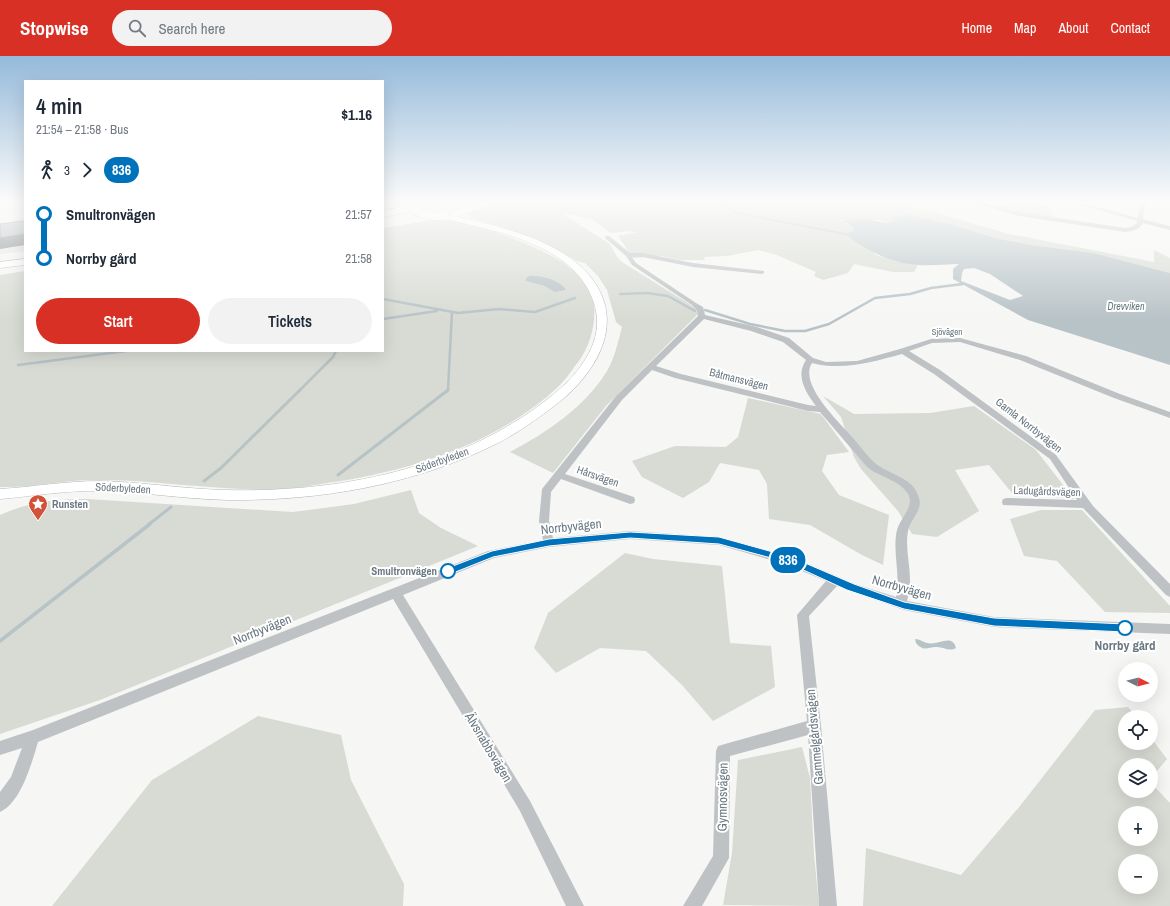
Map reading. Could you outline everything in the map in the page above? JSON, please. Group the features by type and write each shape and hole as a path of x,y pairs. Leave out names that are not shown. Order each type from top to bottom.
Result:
{"highway":[{"path":"0,265 24,262"},
{"path":"0,270 24,266"}],"street":[{"name":"Söderbyleden","path":"0,494 102,486 225,495 253,495 328,490 412,472 460,455 500,437 537,414 576,381 597,348 602,318 602,309 596,292 586,276 566,259 545,247 526,240"},
{"path":"549,543 544,521 546,491 619,398 702,316 700,309 694,304 634,264 628,255 610,240"},
{"path":"628,255 644,255 700,266 762,272"},
{"name":"Sjövägen","path":"702,316 754,329 786,340 810,360 826,364 857,363 903,351 931,341 960,340 1023,358 1117,396 1170,415"},
{"name":"Gamla Norrbyvägen","path":"903,351 938,372 1053,457 1086,504 1170,592"},
{"path":"810,360 805,367 804,376 830,420 846,435 868,462 876,469 902,481 913,493 914,506 903,528 902,564 905,575 901,604"},
{"name":"Båtmansvägen","path":"650,367 678,376 808,408 822,408"},
{"name":"Hårsvägen","path":"558,475 630,500"},
{"name":"Söderbyleden","path":"0,505 50,489"},
{"name":"Ladugårdsvägen","path":"1007,502 1086,504"},
{"name":"Norrbyvägen","path":"0,748 33,737 492,554 549,543 630,535 719,541 788,560 835,580 901,604 994,622 1170,629"},
{"name":"Gammelgårdsvägen","path":"828,906 814,726 803,615 835,580"},
{"name":"Älvsnabbsvägen","path":"395,592 524,806 574,906"},
{"name":"Gymnosvägen","path":"692,906 721,858 723,751 814,726"},
{"path":"0,804 16,782 33,737"}],"shaded area":[{"path":"0,240 24,240 24,251 0,254"},
{"path":"384,240 517,240 552,256 567,265 578,275 592,297 594,305 594,321 588,345 580,360 559,386 535,406 509,424 481,439 420,463 358,478 285,489 238,489 99,480 0,487 0,275 24,271 24,352 384,352"},
{"path":"535,240 603,240 610,244 617,257 622,262 697,309 698,314 606,406 553,473 510,452 551,428 588,396 610,366 622,327 616,322 607,290 598,276 585,263 577,261 552,247"},
{"path":"620,240 854,240 878,256 918,265 914,272 893,272 854,264 848,273 823,280 814,276 816,272 777,255 758,250 727,256 704,257 705,260 680,260 661,256 633,258"},
{"path":"1004,240 1038,240 1154,262 1154,250 1170,258 1170,273 1094,253 1031,245"},
{"path":"823,396 854,414 930,413 974,406 1036,450 1074,499 1012,493 989,465 955,470 979,511 937,537 912,534 898,511 861,469 854,457 841,417"},
{"path":"748,398 821,414 849,452 827,455 822,471 839,495 889,515 883,565 862,555 810,525 769,519 767,484 759,470 720,463 709,482 683,498 642,477 632,461 675,446 726,447 738,437"},
{"path":"411,490 419,513 441,528 478,546 100,700 0,734 0,515 21,507 42,502 87,499 293,512 354,504"},
{"path":"1041,510 1082,510 1170,606 1170,613 1105,612 1057,561 1024,556 1010,519"},
{"path":"625,553 653,559 722,566 730,643 771,646 775,687 713,721 682,685 646,651 600,648 556,673 534,648 548,613"},
{"path":"1128,707 1130,710 1118,710 1118,750 1158,750 1158,747 1167,759 1158,770 1158,758 1118,758 1118,798 1158,798 1158,790 1170,803 1170,906 863,906 866,848 961,875 1020,806 1095,710"},
{"path":"258,716 341,735 351,780 404,884 403,906 52,906 152,780"},
{"path":"802,747 810,778 814,854 819,906 723,905 732,853 738,760"}],"water":[{"name":"Drevviken","path":"853,240 1004,240 1031,245 1094,253 1170,273 1170,365 1028,320 953,279 953,269 959,264 924,265 899,262 870,251","holes":["974,268 990,274 1023,296 1010,300 961,281 962,273 964,269"]},
{"path":"529,276 539,276 553,280 562,285 565,290 555,292 545,286 526,281 526,278"},
{"path":"915,639 927,643 951,641 956,648 951,650 940,647 922,648 916,643"}],"waterway":[{"path":"705,310 750,324 785,331 805,331 829,324 875,298 910,294 931,288 963,284"},
{"path":"620,294 647,293 668,296 695,311"},
{"path":"384,299 458,313 499,309 535,312 575,298"},
{"path":"384,319 437,311"},
{"path":"448,390 452,312"},
{"path":"18,365 118,352"},
{"path":"300,390 333,357 336,352"},
{"path":"204,481 221,468 300,390"},
{"path":"338,475 448,390"},
{"path":"148,525 171,507"},
{"path":"0,641 150,524"}],"bus line":[{"name":"836","path":"448,571 492,554 549,543 630,535 719,541 788,560 850,587 904,606 994,622 1125,628"}],"place":[{"name":"Runsten","path":"38,521"},
{"name":"Smultronvägen","path":"448,571"},
{"name":"Norrby gård","path":"1125,628"}]}
